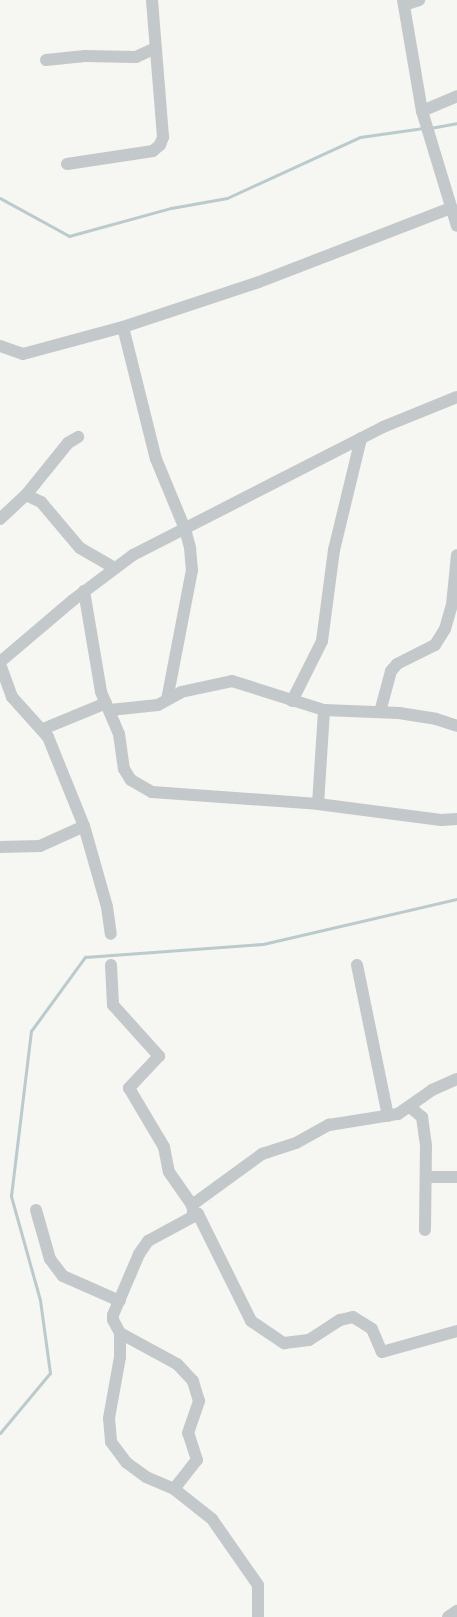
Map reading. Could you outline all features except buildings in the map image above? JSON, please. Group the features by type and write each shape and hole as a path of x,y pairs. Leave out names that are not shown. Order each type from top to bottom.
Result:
{"street":[{"path":"67,164 153,151 160,145 163,137 152,0"},
{"path":"419,0 404,2 424,115 457,226"},
{"path":"46,60 85,56 136,58 155,48"},
{"path":"424,115 457,96"},
{"path":"0,346 22,354 123,327 259,282 451,208"},
{"path":"123,327 156,459 185,529 192,570 167,700"},
{"path":"111,934 84,826 43,729 12,697 0,663 84,591 114,568 361,438 457,399"},
{"path":"0,520 26,495 68,443 78,437"},
{"path":"292,700 322,641 334,550 361,438"},
{"path":"26,495 41,502 80,548 114,568"},
{"path":"380,712 391,671 397,664 435,646 445,629 452,604 457,555"},
{"path":"84,591 101,692 108,707 127,776 152,792 318,804 441,820 457,819"},
{"path":"43,729 108,707 158,705 181,692 232,681 324,710 380,712 436,719 457,726"},
{"path":"318,804 324,710"},
{"path":"0,847 40,846 84,826"},
{"path":"358,965 388,1116"},
{"path":"111,966 113,1005 159,1056 129,1088 164,1147 169,1172 209,1232 220,1262 240,1294 251,1321 284,1343 309,1340 340,1320 353,1317 372,1329 382,1352 457,1331"},
{"path":"174,1489 198,1460 188,1433 198,1401 193,1381 177,1364 120,1333 112,1320 140,1254 148,1241 195,1209 274,1147 296,1143 329,1125 388,1116 410,1107 432,1090 457,1079"},
{"path":"410,1107 422,1117 427,1177 425,1230"},
{"path":"427,1177 457,1177"},
{"path":"36,1210 50,1259 63,1276 120,1301"},
{"path":"120,1333 120,1357 109,1418 111,1442 127,1462 146,1477 174,1489 212,1519 258,1585 258,1617"},
{"path":"448,1617 457,1611"}],"waterway":[{"path":"430,128 457,123"},
{"path":"0,198 69,236 171,208 227,198 360,137 423,128"},
{"path":"0,1433 50,1373 40,1300 11,1196 31,1031 85,957 263,944 457,899"}]}
